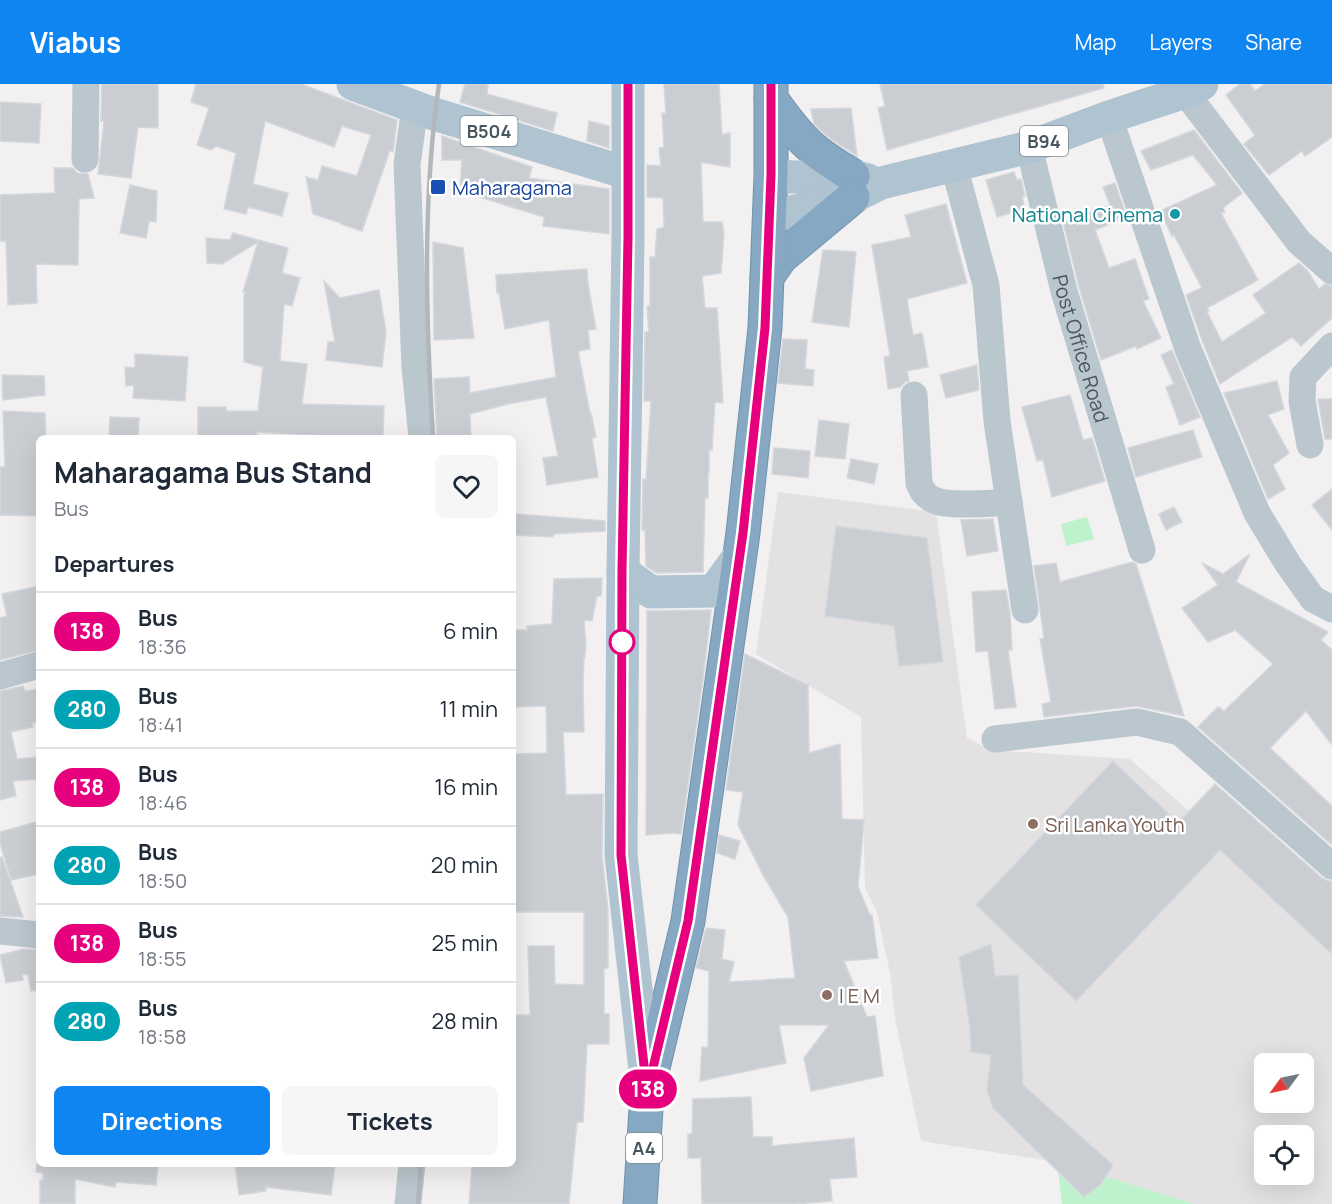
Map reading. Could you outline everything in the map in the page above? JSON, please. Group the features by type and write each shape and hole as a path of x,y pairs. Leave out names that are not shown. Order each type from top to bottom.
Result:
{"highway":[{"name":"A4","path":"640,1204 647,1093 688,921 740,555 765,328 770,217 771,91"},
{"path":"767,277 781,257 862,185 810,146 792,126 771,91"}],"main road":[{"name":"B504","path":"353,84 408,98 434,114 627,173"},
{"path":"628,84 621,855 647,1093"},
{"name":"B94","path":"770,217 794,212 862,185 954,166 1029,147 1193,88"},
{"name":"B94","path":"771,175 862,185"},
{"path":"622,572 651,592 714,591 740,555"}],"street":[{"path":"85,159 86,84"},
{"path":"1193,88 1299,242 1332,271"},
{"path":"408,98 407,164 416,367 422,435"},
{"path":"1109,117 1188,349 1257,513 1288,564 1313,599 1332,609"},
{"name":"Post Office Road","path":"1029,147 1064,291 1142,550"},
{"path":"954,166 986,285 997,421 1025,610"},
{"path":"1310,445 1302,401 1303,377 1332,346"},
{"path":"914,395 919,483 923,493 935,501 948,503 1009,502"},
{"path":"0,676 36,666"},
{"path":"995,739 1137,722 1180,732 1332,866"},
{"path":"0,931 36,935"},
{"path":"408,1204 411,1167"}],"shaded area":[{"name":"Sri Lanka Youth","path":"778,492 936,512 967,738 991,750 1130,759 1332,937 1332,1204 1195,1204 1057,1162 921,1141 896,1024 890,973 877,912 865,888 861,717 756,654"}],"green space":[{"path":"1087,517 1094,539 1066,546 1061,524"},
{"path":"1057,1162 1195,1204 1062,1204"}],"building":[{"path":"102,84 158,84 158,128 138,127 131,178 98,174 104,121 101,121"},
{"path":"196,84 301,84 397,120 393,152 390,150 362,231 313,214 306,177 318,180 322,166 357,176 371,135 342,126 334,147 265,121 253,184 288,193 282,216 248,207 246,214 224,209 236,153 216,146 211,150 197,145 209,108 191,102"},
{"path":"465,84 488,84 487,94 557,113 553,131 460,102"},
{"path":"664,84 719,84 722,135 730,133 730,167 701,162 703,222 722,222 724,233 721,273 702,276 705,308 717,308 723,403 715,402 712,450 709,450 703,572 657,573 646,566 645,530 642,530 643,479 646,479 651,401 644,401 645,332 649,332 647,306 650,306 650,257 655,257 657,229 664,227 663,198 647,197 647,165 661,166 659,148 664,147 662,113 666,114"},
{"path":"880,84 1103,84 1104,88 887,150 878,108 885,106"},
{"path":"1240,84 1250,84 1255,91 1265,84 1332,84 1332,137 1305,156 1302,151 1269,175 1244,144 1255,135 1226,95"},
{"path":"0,102 41,104 39,143 0,141"},
{"path":"851,108 857,156 832,140 814,124 811,109"},
{"path":"589,121 609,126 609,148 587,141"},
{"path":"1194,130 1242,193 1223,208 1225,212 1221,213 1258,280 1207,308 1222,342 1266,313 1253,295 1299,263 1307,270 1319,289 1325,284 1332,286 1332,318 1301,346 1292,337 1220,384 1186,295 1202,288 1160,211 1217,185 1193,155 1151,170 1141,151"},
{"path":"442,136 532,167 529,178 609,189 609,234 543,226 544,217 460,191 462,160 442,160"},
{"path":"54,168 73,168 77,173 88,174 94,198 79,199 78,265 36,264 37,303 8,305 6,241 0,241 0,195 55,193"},
{"path":"1014,172 1017,180 1021,179 1025,209 997,217 986,180"},
{"path":"1115,183 1127,217 1095,230 1109,268 1135,259 1149,299 1143,301 1161,338 1137,349 1136,346 1101,360 1079,287 1063,222 1110,205 1103,187"},
{"path":"130,185 157,191 156,222 149,221 146,238 120,233"},
{"path":"946,204 967,283 907,299 913,335 922,333 928,367 907,371 909,381 900,387 888,389 884,357 890,356 872,245 911,237 905,215"},
{"path":"233,233 288,248 282,273 300,278 292,306 284,304 280,361 307,364 302,404 384,406 383,435 257,432 257,435 198,435 198,407 226,407 226,411 258,411 263,367 244,362 245,292 243,292 258,242 222,264 207,263 206,238 230,240"},
{"path":"433,242 463,248 474,338 434,340"},
{"path":"823,250 856,252 849,327 812,322"},
{"path":"587,269 596,329 588,330 590,349 578,351 596,437 592,438 598,477 547,485 543,458 558,456 546,397 470,414 471,435 437,435 434,379 469,377 470,393 556,377 549,320 505,329 499,293 497,293 496,275"},
{"path":"324,281 340,298 379,290 386,332 382,367 326,360 328,342 335,342"},
{"path":"783,339 807,340 805,369 814,370 813,386 778,383"},
{"path":"1172,350 1200,417 1180,425 1166,387 1174,384 1161,355"},
{"path":"135,354 188,357 185,401 133,398 134,385 126,386 125,367 135,368"},
{"path":"977,365 979,390 946,398 940,375"},
{"path":"2,375 44,376 45,395 3,400"},
{"path":"1277,381 1284,409 1268,415 1289,453 1273,465 1285,489 1268,499 1224,393"},
{"path":"1070,395 1083,440 1092,438 1105,481 1052,497 1043,460 1037,461 1022,407"},
{"path":"1318,399 1332,399 1332,439 1325,439"},
{"path":"3,411 45,413 46,435 36,435 36,516 0,515 0,467 5,467"},
{"path":"110,417 139,418 138,435 109,435"},
{"path":"819,420 849,424 845,459 815,456"},
{"path":"1193,430 1202,457 1136,477 1128,448"},
{"path":"774,448 810,451 808,478 772,474"},
{"path":"851,459 878,464 874,484 847,478"},
{"path":"1332,489 1332,530 1312,505"},
{"path":"1174,507 1182,522 1166,530 1159,514"},
{"path":"516,514 605,521 605,531 554,534 553,537 516,535"},
{"path":"993,519 998,551 967,556 961,520"},
{"path":"836,526 927,538 943,662 899,666 894,626 825,616"},
{"path":"1250,554 1236,582 1328,632 1321,640 1332,650 1332,745 1306,711 1270,748 1332,806 1332,845 1198,727 1218,707 1224,711 1273,664 1235,630 1208,642 1182,608 1218,585 1202,563 1223,574"},
{"path":"1132,562 1136,564 1184,716 1136,706 1044,717 1042,704 1051,702 1040,639 1044,638 1034,566 1056,563 1060,582"},
{"path":"602,578 601,596 597,596 592,621 584,620 586,645 583,688 584,732 563,732 566,795 603,794 602,855 608,910 608,968 604,968 604,1014 609,1014 609,1044 587,1044 583,1122 577,1122 569,1204 469,1204 472,1167 516,1167 516,1015 530,1015 528,946 554,946 555,984 584,985 584,912 516,912 516,754 547,753 546,706 516,707 516,630 527,630 527,626 552,624 554,579"},
{"path":"36,587 36,651 0,660 0,618 7,616 2,594"},
{"path":"1006,590 1012,650 1008,650 1016,707 995,709 988,651 976,652 972,592"},
{"path":"647,610 711,610 681,834 646,835"},
{"path":"745,654 808,685 809,753 840,744 842,819 864,820 858,887 872,915 878,958 844,961 867,1017 875,1016 883,1076 811,1091 804,1058 829,1025 779,1025 786,1063 700,1081 702,1047 708,1048 709,971 696,968 706,928 725,930 722,959 734,962 729,982 795,978 788,917 763,875 738,825 743,792 726,790"},
{"path":"23,686 25,691 36,689 36,722 32,723 33,727 11,732 17,759 36,757 36,779 13,781 16,796 0,800 0,691"},
{"path":"1113,761 1178,823 1215,784 1322,878 1332,881 1332,954 1220,850 1076,1001 976,905"},
{"path":"36,822 36,875 11,880 0,843 0,832"},
{"path":"719,835 740,841 735,859 717,853"},
{"path":"2,857 23,917 0,916 0,858"},
{"path":"991,944 995,976 1018,975 1023,1085 1113,1165 1101,1184 1084,1197 993,1108 987,1090 991,1055 971,1052 970,1029 959,957"},
{"path":"23,949 36,950 36,990 31,991 28,974 22,975 23,980 6,983 0,955"},
{"path":"751,1097 753,1137 772,1137 772,1146 854,1138 857,1177 830,1179 832,1201 795,1204 702,1204 701,1158 688,1158 688,1134 692,1134 693,1099"},
{"path":"37,1167 158,1167 156,1185 116,1182 115,1187 75,1179 75,1204 40,1204 40,1180 43,1180 43,1173 36,1172"},
{"path":"235,1167 335,1167 331,1195 265,1187 266,1191 239,1195"}],"railway":[{"path":"433,435 427,261 430,172 439,84"},
{"path":"418,1204 421,1167"}],"bus line":[{"name":"138","path":"628,84 621,855 647,1093 688,921 743,533 765,328 771,175 771,84"}],"place":[{"name":"Maharagama","path":"438,187"},
{"name":"National Cinema","path":"1175,214"},
{"name":"Sri Lanka Youth","path":"1033,824"},
{"name":"I E M","path":"827,995"}]}
